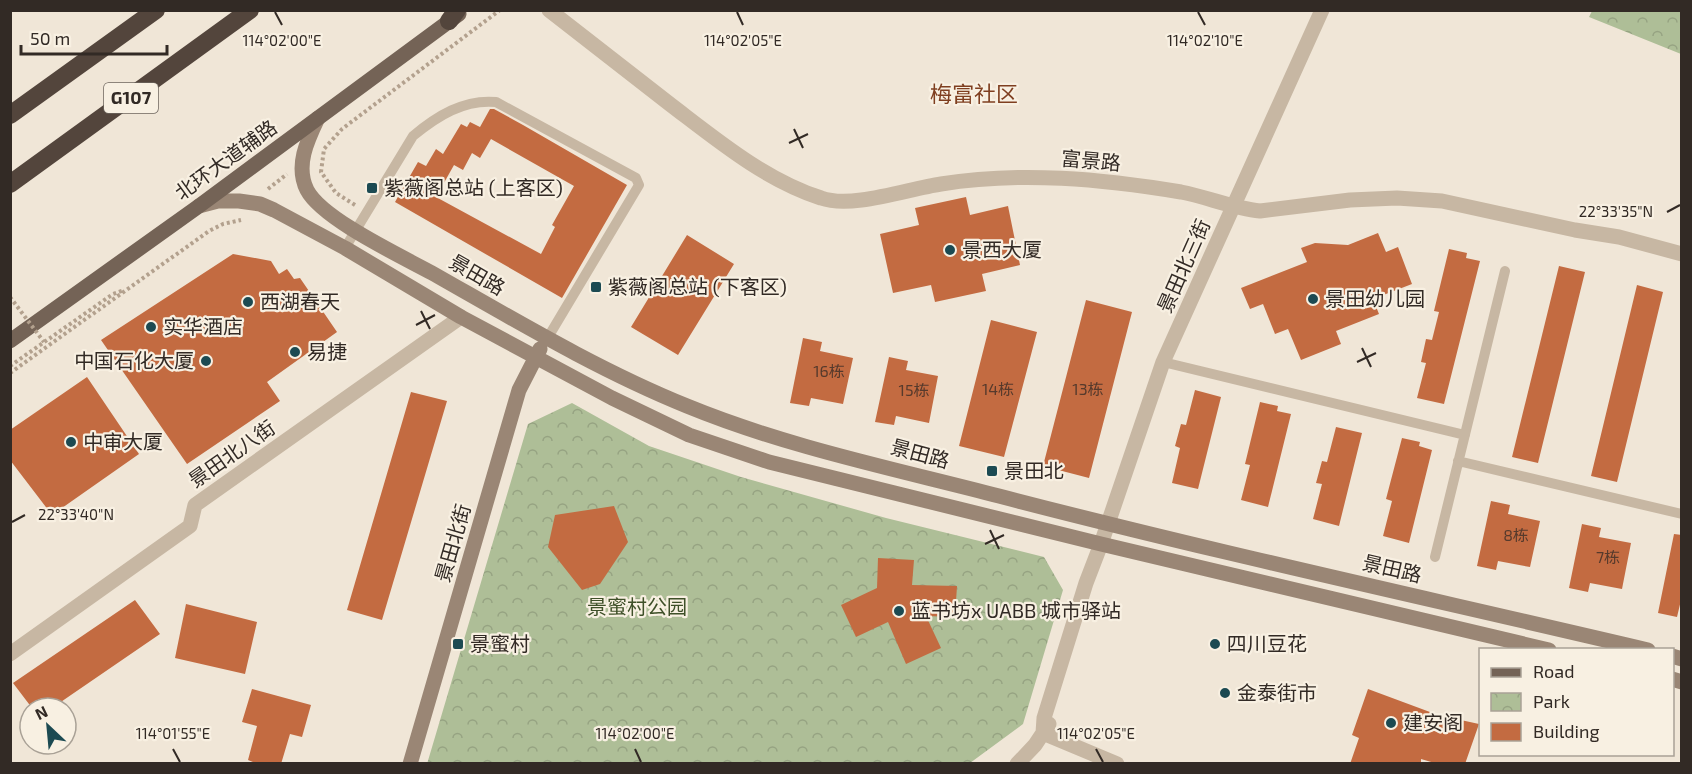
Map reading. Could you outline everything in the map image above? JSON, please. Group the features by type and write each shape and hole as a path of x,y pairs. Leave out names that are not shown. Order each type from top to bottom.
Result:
{"highway":[{"name":"G107","path":"10,114 156,10"},
{"name":"G107","path":"10,183 250,10"}],"main road":[{"name":"北环大道辅路","path":"10,341 199,206 457,14"},
{"name":"景田路","path":"318,118 303,155 303,179 310,195 321,208 547,339 684,405 816,449 1107,524 1639,648"},
{"path":"199,206 228,201 260,204 345,248 461,317 612,398 689,435 769,462 1101,544 1541,648"},
{"name":"景田北街","path":"410,764 514,406 522,384 547,339"}],"street":[{"name":"富景路","path":"549,10 722,144 784,183 823,199 843,202 942,183 999,178 1114,183 1164,189 1260,211 1350,200 1397,198 1442,201 1575,230 1619,237 1682,254"},
{"name":"景田北三街","path":"1017,764 1043,733 1044,718 1086,583 1163,362 1322,10"},
{"name":"景田北八街","path":"10,654 190,526 195,505 461,317"},
{"path":"1043,733 1117,764"}],"lane":[{"path":"345,248 412,136 439,116 471,102 496,102 638,181 638,188 547,339"},
{"path":"1435,557 1505,271"},
{"path":"1163,362 1465,435"},
{"path":"1458,461 1682,514"}],"path":[{"path":"358,207 336,193 321,172 324,149 342,129 500,10"},
{"path":"268,189 292,170"},
{"path":"10,374 209,231 223,224 246,218"},
{"path":"10,366 113,294 128,289"},
{"path":"10,297 44,342"}],"green space":[{"path":"1592,11 1681,11 1681,54 1589,17"},
{"name":"景蜜村公园","path":"572,403 649,446 741,477 886,518 1044,557 1063,590 1023,724 970,763 427,764 528,424"}],"building":[{"path":"490,109 494,109 627,185 562,298 395,202 418,162 426,166 436,149 443,154 461,124 467,127 470,122 480,127","holes":["491,139 574,186 552,225 555,227 541,254 436,197 454,165 463,170 472,153 480,158"]},
{"name":"景西大厦","path":"966,197 970,215 1008,206 1020,265 982,274 986,291 935,302 931,285 893,293 880,234 919,225 915,208"},
{"path":"1378,233 1386,252 1398,247 1412,284 1373,299 1379,314 1336,331 1341,344 1301,360 1288,329 1275,334 1263,304 1250,309 1241,288 1307,262 1301,248 1315,243 1348,245"},
{"path":"687,235 734,264 678,355 631,327"},
{"path":"1449,249 1467,253 1466,258 1480,261 1444,404 1417,398 1426,363 1421,362 1426,339 1432,340 1439,312 1434,311"},
{"name":"中国石化大厦","path":"233,254 271,261 279,274 287,269 294,279 300,278 337,332 267,382 280,401 187,464 101,340"},
{"path":"1559,266 1585,272 1538,463 1512,457"},
{"path":"1637,285 1663,292 1617,482 1591,476"},
{"path":"1086,300 1132,312 1089,478 1043,466"},
{"path":"991,320 1037,332 1004,457 959,446"},
{"path":"803,338 822,342 820,351 853,358 843,404 811,398 809,406 790,403"},
{"path":"889,357 908,361 906,370 938,376 929,423 896,416 894,425 875,422"},
{"name":"中审大厦","path":"87,377 139,454 52,515 10,460 10,430"},
{"path":"1195,390 1221,397 1198,489 1172,483 1180,448 1175,446 1181,424 1186,425"},
{"path":"411,392 447,401 382,620 347,610"},
{"path":"1260,402 1278,406 1277,411 1291,414 1268,507 1241,500 1250,465 1245,464"},
{"path":"1336,427 1362,433 1339,526 1313,519 1322,484 1316,483 1322,461 1327,462"},
{"path":"1402,438 1420,442 1419,446 1432,450 1409,543 1383,536 1392,501 1386,499"},
{"path":"1491,501 1510,505 1508,514 1540,521 1530,567 1498,561 1496,570 1477,566"},
{"path":"614,506 628,542 600,584 582,590 548,547 555,515"},
{"path":"1582,524 1601,528 1599,537 1631,543 1622,589 1590,583 1588,592 1569,588"},
{"path":"1674,534 1682,535 1682,596 1677,617 1658,613"},
{"name":"蓝书坊x UABB 城市驿站","path":"878,558 914,560 912,585 957,586 955,617 926,616 941,648 906,664 888,622 856,637 841,605 877,588"},
{"path":"135,600 160,634 70,696 23,696 13,683"},
{"path":"186,604 257,622 245,674 175,658"},
{"path":"252,689 311,705 302,737 290,734 281,764 258,764 248,760 257,726 242,722"},
{"path":"1368,689 1438,715 1479,724 1465,764 1438,764 1421,759 1421,764 1350,764 1359,738 1352,735"}],"place":[{"name":"紫薇阁总站 (上客区)","path":"372,188"},
{"name":"景西大厦","path":"950,250"},
{"name":"紫薇阁总站 (下客区)","path":"596,287"},
{"name":"景田幼儿园","path":"1313,299"},
{"name":"西湖春天","path":"248,302"},
{"name":"实华酒店","path":"151,327"},
{"name":"易捷","path":"295,352"},
{"name":"中国石化大厦","path":"206,361"},
{"name":"中审大厦","path":"71,442"},
{"name":"景田北","path":"992,471"},
{"name":"蓝书坊x UABB 城市驿站","path":"899,611"},
{"name":"景蜜村","path":"458,644"},
{"name":"四川豆花","path":"1215,644"},
{"name":"金泰街市","path":"1225,693"},
{"name":"建安阁","path":"1391,723"}],"district":[{"name":"梅富社区","path":"974,94"}]}
